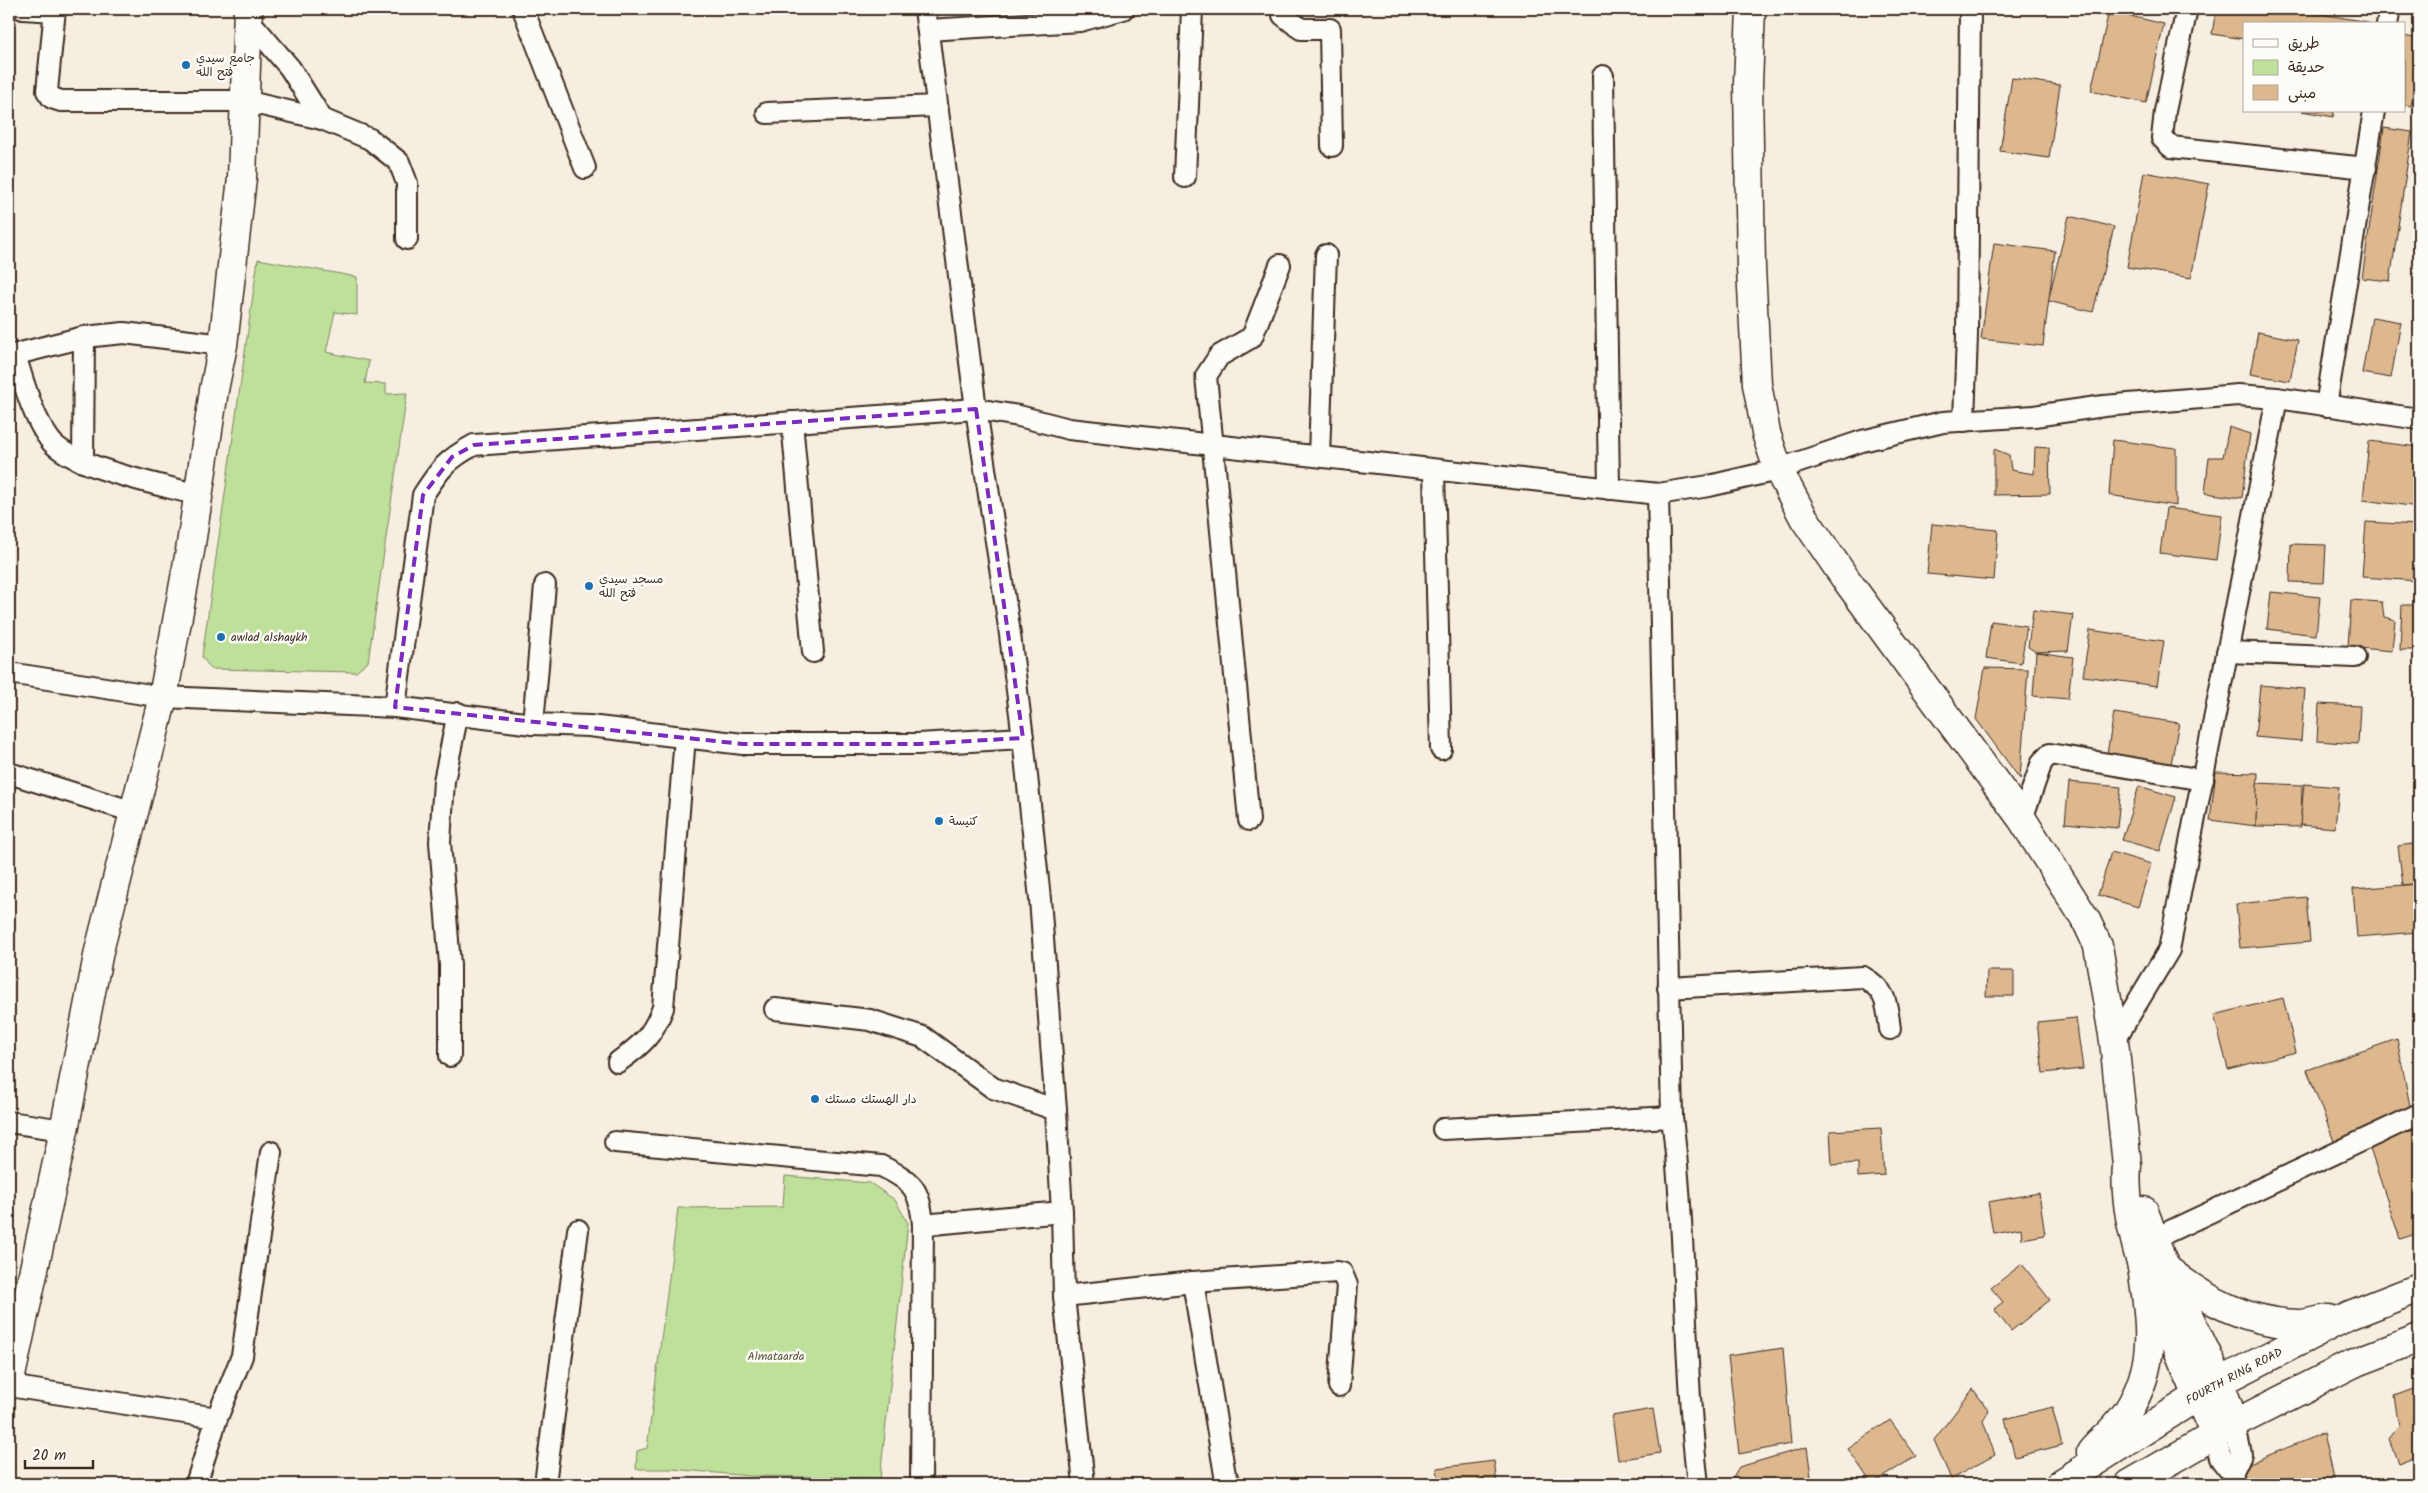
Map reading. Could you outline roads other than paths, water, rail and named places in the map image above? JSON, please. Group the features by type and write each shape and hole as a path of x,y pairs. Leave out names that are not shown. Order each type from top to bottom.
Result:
{"street":[{"path":"22,9 55,10 47,91 52,98 61,101 245,101 322,119 370,139 399,162 407,183 407,239"},
{"path":"523,9 585,168"},
{"path":"926,9 976,409 1010,627 1023,738 1040,899 1056,1110 1062,1212 1064,1296 1084,1484"},
{"path":"928,30 1080,21 1123,9"},
{"path":"1185,177 1192,9"},
{"path":"1283,9 1283,15 1301,29 1330,29 1332,146"},
{"path":"1751,9 1748,84 1751,268 1757,384 1766,433 1778,469 1804,518 1845,578 2022,819 2075,899 2098,946 2114,1041 2127,1165 2125,1186 2155,1268 2209,1388 2225,1429 2221,1458 2234,1479"},
{"path":"1964,421 1970,9"},
{"path":"2187,9 2165,111 2162,138 2171,147 2366,168"},
{"path":"2387,22 2390,9"},
{"path":"217,1418 9,1386 64,1130 99,952 163,697 223,345 242,178 248,14"},
{"path":"248,14 290,68 322,119"},
{"path":"1603,76 1609,489"},
{"path":"767,113 937,106"},
{"path":"2326,406 2374,112"},
{"path":"1319,456 1326,255"},
{"path":"1249,820 1214,443 1206,376 1219,356 1252,337 1280,265"},
{"path":"198,495 83,462 70,456 51,441 38,420 12,355 84,337 124,333 223,345"},
{"path":"83,462 84,337"},
{"path":"395,707 423,495 440,468 452,457 474,445 976,409 1019,416 1069,428 1214,443 1434,471 1658,494 1709,486 1778,469 1862,441 1943,422 2034,416 2104,406 2238,395 2277,398 2419,419"},
{"path":"2114,1041 2169,950 2277,398"},
{"path":"792,422 813,652"},
{"path":"1434,471 1441,749"},
{"path":"1658,494 1672,1117 1680,1182 1686,1359 1698,1484"},
{"path":"532,724 545,585"},
{"path":"2227,652 2355,657"},
{"path":"9,673 163,697 395,707 458,713 532,724 589,726 743,744 918,744 1023,738"},
{"path":"450,1056 450,965 440,842 444,781 458,713"},
{"path":"618,1062 641,1046 656,1026 663,1008 685,737"},
{"path":"2022,819 2044,757 2050,754 2202,780"},
{"path":"9,773 134,812"},
{"path":"1668,988 1863,977 1874,983 1886,1000 1890,1029"},
{"path":"775,1009 870,1020 924,1037 993,1088 1056,1110"},
{"path":"2153,1239 2419,1114"},
{"path":"1443,1129 1672,1117"},
{"path":"9,1122 64,1130"},
{"path":"615,1142 882,1166 905,1177 921,1201 923,1225 921,1484"},
{"path":"196,1484 217,1418 242,1356 271,1152"},
{"path":"2060,1484 2126,1414 2146,1375 2150,1348 2150,1320 2155,1268 2153,1239 2138,1182 2127,1165"},
{"path":"923,1225 1062,1212"},
{"path":"545,1484 578,1230"},
{"path":"2155,1268 2216,1303 2250,1317 2299,1324 2350,1315"},
{"path":"1064,1296 1193,1282 1342,1273 1347,1284 1339,1386"},
{"path":"1193,1282 1225,1475 1231,1484"},
{"name":"FOURTH RING ROAD","path":"2060,1484 2209,1388 2350,1315 2419,1288"},
{"path":"2130,1484 2225,1429 2352,1364 2419,1338"}],"place":[{"name":"جامع سيدي فتح الله","path":"186,65"},
{"name":"مسجد سيدي فتح الله","path":"589,586"},
{"name":"awlad alshaykh","path":"221,637"},
{"name":"كنيسة","path":"939,821"},
{"name":"دار الهستك مستك","path":"815,1099"}],"park label":[{"name":"Almataarda","path":"776,1356"}]}
